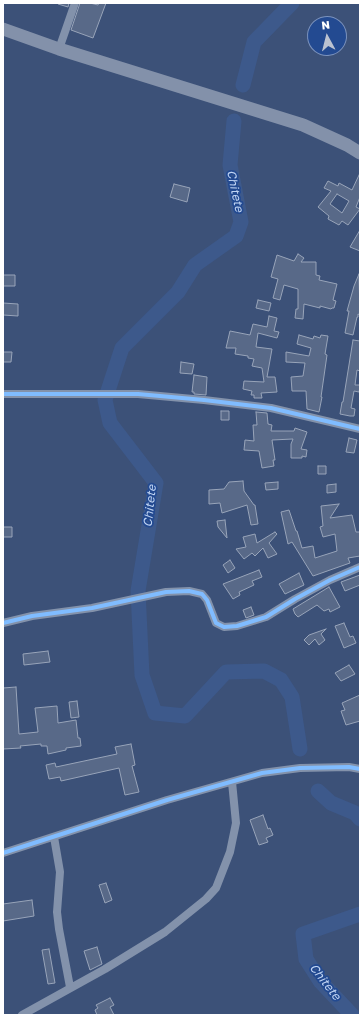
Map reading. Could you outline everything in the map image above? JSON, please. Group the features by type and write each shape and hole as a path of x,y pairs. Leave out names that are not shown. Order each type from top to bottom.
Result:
{"main road":[{"path":"3,29 303,126 347,145 360,153"}],"street":[{"path":"60,48 75,3"},
{"path":"3,394 138,394 204,400 271,408 360,429"},
{"path":"3,623 32,616 92,608 166,592 189,591 202,594 208,600 216,623 224,627 237,626 266,617 330,580 360,567"},
{"path":"3,853 167,800 262,774 300,768 349,767 360,769"},
{"path":"22,1015 70,987 105,969 165,932 206,899 216,888 230,852 236,823 232,782"},
{"path":"54,837 60,872 57,912 70,987"}],"building":[{"path":"58,3 69,3 68,7"},
{"path":"80,3 98,5 99,3 106,3 93,38 71,30"},
{"path":"360,173 360,197 356,207 360,209 348,225 342,221 339,225 328,219 329,216 318,207 331,191 324,188 328,181 338,186 339,183 352,190","holes":["337,194 349,201 342,213 330,204"]},
{"path":"174,184 190,188 187,202 170,197"},
{"path":"360,230 360,251 350,247"},
{"path":"298,254 304,258 301,262 316,262 316,275 320,276 319,280 337,284 333,300 336,301 334,308 331,309 320,306 320,308 304,304 303,319 295,318 296,309 298,309 298,289 284,285 280,300 273,298 278,279 271,277 277,255 294,261"},
{"path":"359,274 360,315 358,314 353,335 345,333 349,311 347,311"},
{"path":"3,275 15,275 15,286 3,286"},
{"path":"258,300 271,303 269,311 256,308"},
{"path":"3,303 18,304 18,316 3,315"},
{"path":"269,316 277,318 274,331 279,332 277,338 258,333 256,347 272,349 267,377 275,377 277,392 261,393 262,398 254,398 254,395 251,395 252,391 243,389 244,381 264,382 262,368 252,366 254,359 248,358 248,356 235,354 236,348 226,348 230,331 250,335 253,324 267,327"},
{"path":"299,335 313,339 314,336 320,338 321,335 328,336 325,354 327,355 319,412 307,409 306,391 292,391 291,377 303,376 305,363 286,362 286,352 309,356 311,348 297,344"},
{"path":"353,340 360,341 360,371 357,370 355,385 360,385 360,387 359,392 354,391 351,408 355,409 354,416 350,416 340,414"},
{"path":"3,352 12,352 11,362 3,362"},
{"path":"181,362 194,364 192,374 180,373"},
{"path":"194,375 207,377 206,395 194,394 194,392 192,392"},
{"path":"221,411 229,411 229,420 221,420"},
{"path":"256,412 267,413 268,424 272,425 271,431 294,431 295,428 307,432 301,449 307,450 306,457 302,456 302,458 291,458 291,444 293,439 272,440 275,460 273,460 274,466 262,468 259,451 244,450 245,440 254,441 253,425 257,425"},
{"path":"349,438 357,440 354,453 346,452"},
{"path":"318,466 326,466 326,474 318,474"},
{"path":"243,481 244,491 255,505 258,524 251,525 247,505 222,513 220,503 209,504 209,490 224,489 229,482"},
{"path":"278,482 278,489 266,490 265,483"},
{"path":"336,484 336,492 327,493 327,485"},
{"path":"339,504 330,518 352,515 356,532 360,532 360,556 348,558 350,563 313,576 292,542 288,544 281,512 289,510 302,548 313,546 315,558 337,551 335,534 323,537 320,527 323,526 321,506"},
{"path":"225,520 227,538 218,527 217,521"},
{"path":"3,527 12,527 12,537 3,537"},
{"path":"275,532 277,534 269,543 277,554 268,558 263,548 255,556 252,553 244,559 236,549 246,547 243,537 255,534 257,543"},
{"path":"230,560 235,568 228,573 223,565"},
{"path":"259,570 262,577 252,581 254,585 239,592 240,595 233,599 223,584"},
{"path":"299,573 304,585 285,594 279,584"},
{"path":"360,575 360,585 345,591 341,582"},
{"path":"329,587 340,607 330,612 329,609 324,611 317,605 298,617 295,614 293,609"},
{"path":"251,607 254,615 246,618 243,610"},
{"path":"344,623 350,637 353,636 356,643 344,648 335,626"},
{"path":"326,629 321,634 325,640 319,645 315,639 309,645 304,640 309,635"},
{"path":"48,651 50,662 24,665 23,654"},
{"path":"349,665 355,674 341,681 335,673"},
{"path":"16,687 19,734 38,732 35,708 57,706 58,723 76,720 78,738 80,738 81,746 66,748 66,750 48,754 47,746 41,746 41,744 20,746 21,748 3,749 3,688"},
{"path":"360,695 360,721 346,725 341,711 345,710 342,703"},
{"path":"77,701 79,717 71,718 69,702"},
{"path":"131,744 135,765 132,766 139,792 125,795 119,768 61,781 60,777 49,779 46,765 55,763 56,767 117,754 115,747"},
{"path":"263,815 268,829 270,828 273,835 266,838 268,842 259,845 250,820"},
{"path":"106,883 112,900 105,903 99,885"},
{"path":"32,900 34,916 3,921 3,904"},
{"path":"97,947 102,964 90,970 84,951"},
{"path":"49,949 55,983 48,984 42,950"},
{"path":"110,998 114,1005 110,1007 114,1015 97,1015 95,1010 98,1008 96,1005"}],"waterway":[{"name":"Chitete","path":"243,85 254,42 292,3"},
{"name":"Chitete","path":"234,121 230,165 241,222 236,236 195,265 178,292 122,348 105,400 110,423 156,483 138,591 142,675 155,713 185,716 226,672 264,671 281,680 292,697 300,749"},
{"name":"Chitete","path":"318,791 331,803 355,813 360,819"},
{"name":"Chitete","path":"352,1015 320,981 306,959 303,934 360,914"}],"cycle path":[{"path":"3,394 138,394 204,400 271,408 360,429"},
{"path":"3,623 32,616 92,608 166,592 189,591 202,594 207,600 216,623 224,627 237,626 266,617 330,580 360,567"},
{"path":"3,853 167,800 262,773 300,768 349,767 360,769"}]}
